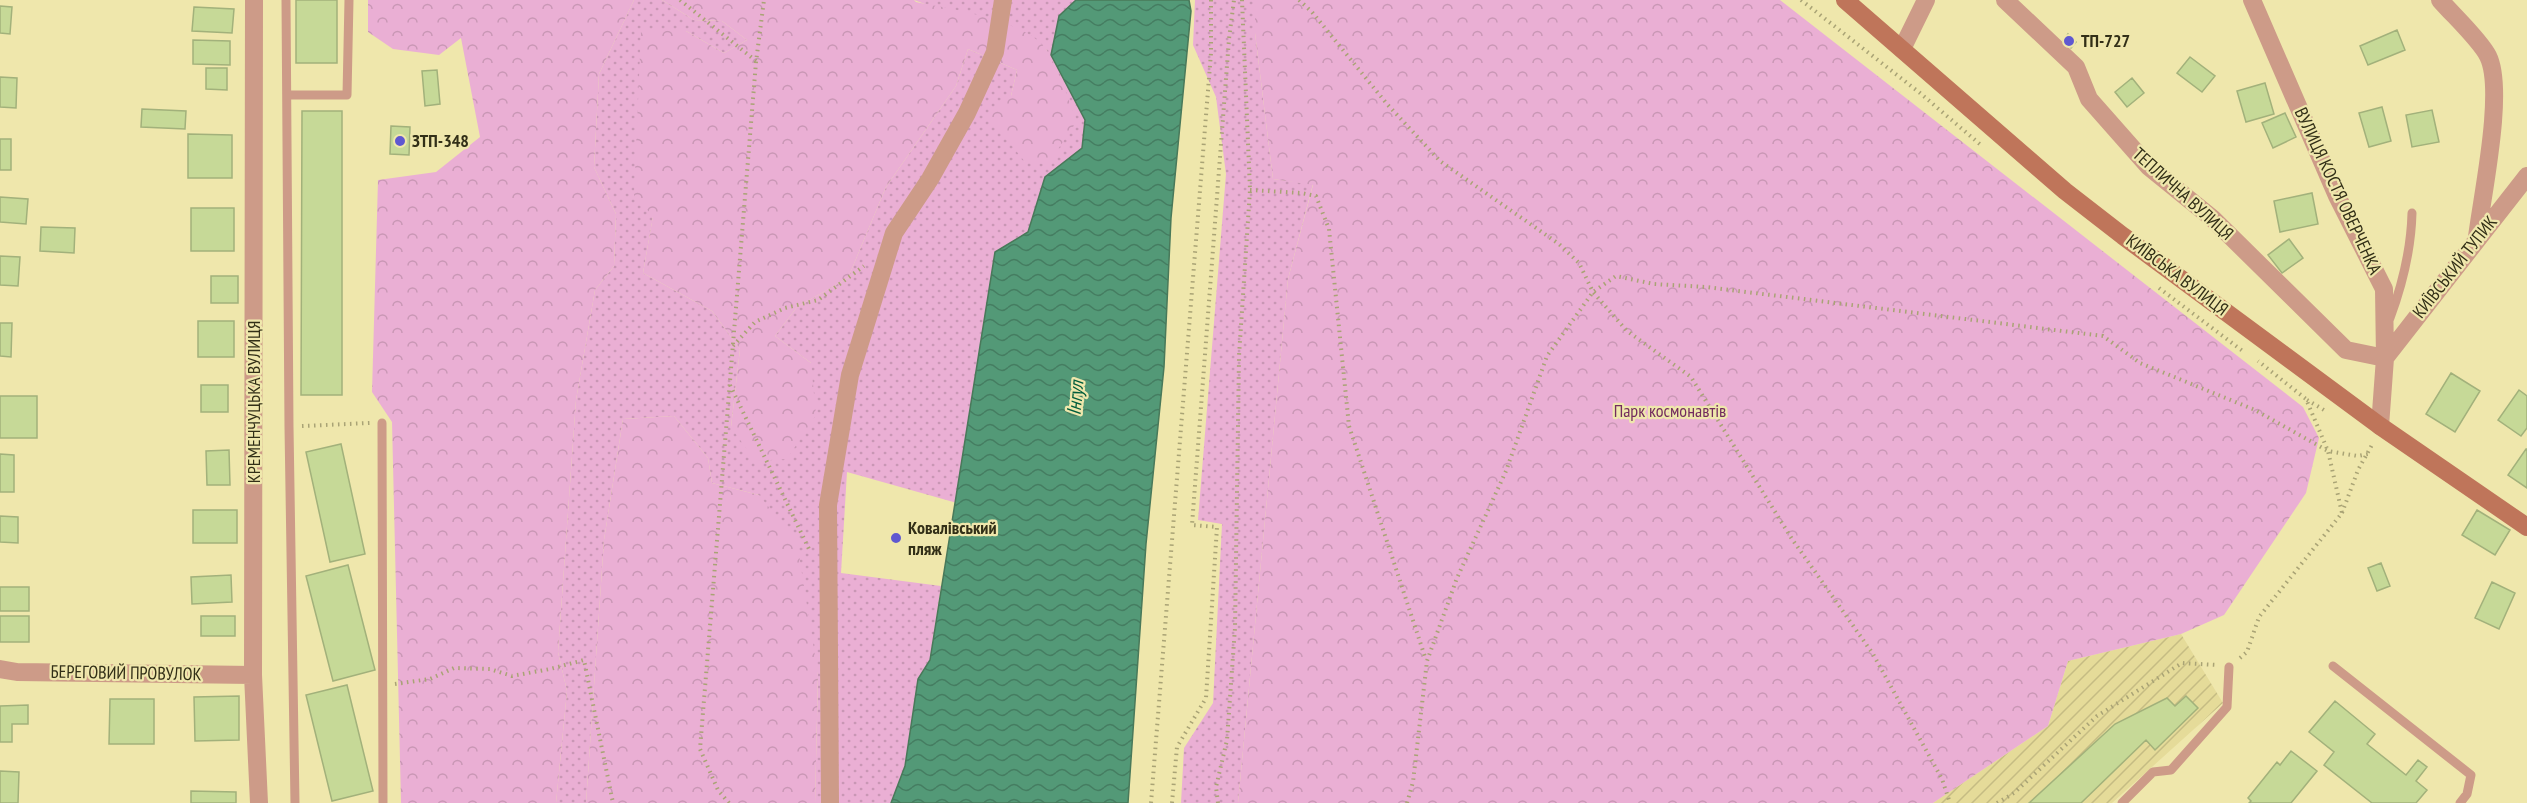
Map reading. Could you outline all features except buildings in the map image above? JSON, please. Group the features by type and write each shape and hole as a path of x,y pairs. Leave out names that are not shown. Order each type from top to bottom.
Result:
{"street":[{"name":"КРЕМЕНЧУЦЬКА ВУЛИЦЯ","path":"254,0 253,675 259,803"},
{"path":"830,803 828,506 850,375 894,233 930,179 967,113 995,52 1003,0"},
{"name":"КИЇВСЬКА ВУЛИЦЯ","path":"1845,0 2065,190 2380,426 2527,527"},
{"path":"1902,49 1926,0"},
{"name":"ТЕПЛИЧНА ВУЛИЦЯ","path":"2005,0 2076,66 2090,99 2150,167 2212,218 2346,350 2385,358"},
{"name":"ВУЛИЦЯ КОСТЯ ОВЕРЧЕНКА","path":"2252,0 2337,196 2384,289 2385,358 2380,426"},
{"path":"2440,0 2488,54 2495,76 2494,113 2476,239"},
{"name":"КИЇВСЬКИЙ ТУПИК","path":"2385,358 2527,176"},
{"name":"БЕРЕГОВИЙ ПРОВУЛОК","path":"0,669 17,672 253,675"}],"lane":[{"path":"286,0 295,803"},
{"path":"286,95 347,95 349,0"},
{"path":"2384,332 2403,285 2411,242 2412,213"},
{"path":"382,423 383,803"},
{"path":"2333,666 2470,775 2467,794 2460,803"},
{"path":"2122,803 2153,772 2171,770 2227,707 2229,667"}],"path":[{"path":"680,0 756,62"},
{"path":"729,803 718,790 700,749 756,62 764,0"},
{"path":"1151,803 1211,53 1211,0"},
{"path":"1173,803 1177,747 1206,698 1217,527 1192,525 1229,39 1234,0"},
{"path":"1218,803 1216,787 1227,740 1235,628 1238,390 1250,190 1242,0"},
{"path":"1299,0 1312,12 1387,104 1440,161 1559,244 1580,263 1593,292 1627,331 1691,377 1792,539 1873,654 1942,779 1950,803"},
{"path":"1801,0 1920,93 1983,147"},
{"path":"1250,190 1316,196 1329,229 1349,426 1426,661"},
{"path":"732,347 755,322 784,308 818,300 867,263"},
{"path":"1407,803 1413,782 1426,661 1457,578 1506,471 1547,356 1593,292 1616,276 1654,284 1706,287 2103,336 2140,363 2255,410 2328,451 2358,456 2368,454"},
{"path":"2154,284 2306,399 2328,451 2342,513"},
{"path":"730,385 812,554"},
{"path":"315,426 382,423"},
{"path":"1997,803 2014,793 2097,716 2182,663 2229,667 2247,652 2259,617 2342,513 2358,470 2380,426"},
{"path":"383,686 430,679 454,668 490,669 512,675 550,669 584,660 613,803"}],"shaded area":[{"path":"2181,634 2223,703 2112,803 1933,803 2048,726 2068,661"}],"green space":[{"path":"368,0 634,0 599,74 594,167 616,214 614,266 595,290 576,400 558,652 567,691 556,803 401,803 392,422 372,392 378,180 436,172 480,137 461,38 439,55 393,49 368,32"},
{"path":"634,0 662,0 694,20 722,21 747,40 724,53 686,31 643,273 712,311 740,349 731,427 811,363 775,336 797,307 848,278 886,187 956,86 968,49 1017,70 1011,96 1025,162 1047,50 914,0 1076,0 1059,17 1051,55 1085,120 1082,148 1045,177 1028,232 995,252 957,503 847,472 841,573 941,586 930,660 918,679 905,766 891,803 815,803 818,675 759,495 712,483 708,458 674,416 623,419 604,540 586,803 556,803 567,691 558,652 576,400 595,290 614,266 616,214 594,167 599,74"},
{"path":"662,0 914,0 968,12 1007,24 1038,41 1048,52 1077,121 1048,164 1025,162 987,114 1011,96 1017,70 968,49 956,86 886,187 848,278 797,307 775,336 811,363 816,415 787,459 755,461 731,427 740,349 712,311 643,273 653,216 634,196 641,30 686,31 724,53 747,40 722,21 694,20"},
{"path":"1195,0 1255,0 1255,33 1273,179 1313,184 1288,279 1238,803 1181,803 1184,748 1213,703 1222,524 1198,520 1226,174 1216,97 1193,45"},
{"name":"Парк космонавтів","path":"1255,0 1780,0 2303,407 2319,438 2306,493 2224,615 2181,634 2068,661 2048,726 1933,803 1238,803 1288,279 1313,185 1273,179 1255,33"},
{"path":"674,416 708,458 712,483 759,495 797,542 818,675 815,803 586,803 604,540 623,419"}],"water":[{"name":"Інгул","path":"1076,0 1189,0 1191,11 1171,218 1164,367 1146,544 1128,803 891,803 905,766 918,679 930,660 995,252 1028,232 1045,177 1082,148 1085,120 1051,55 1059,16"}],"place":[{"name":"ТП-727","path":"2069,41"},
{"name":"ЗТП-348","path":"400,141"},
{"name":"Ковалівський пляж","path":"896,538"}]}
